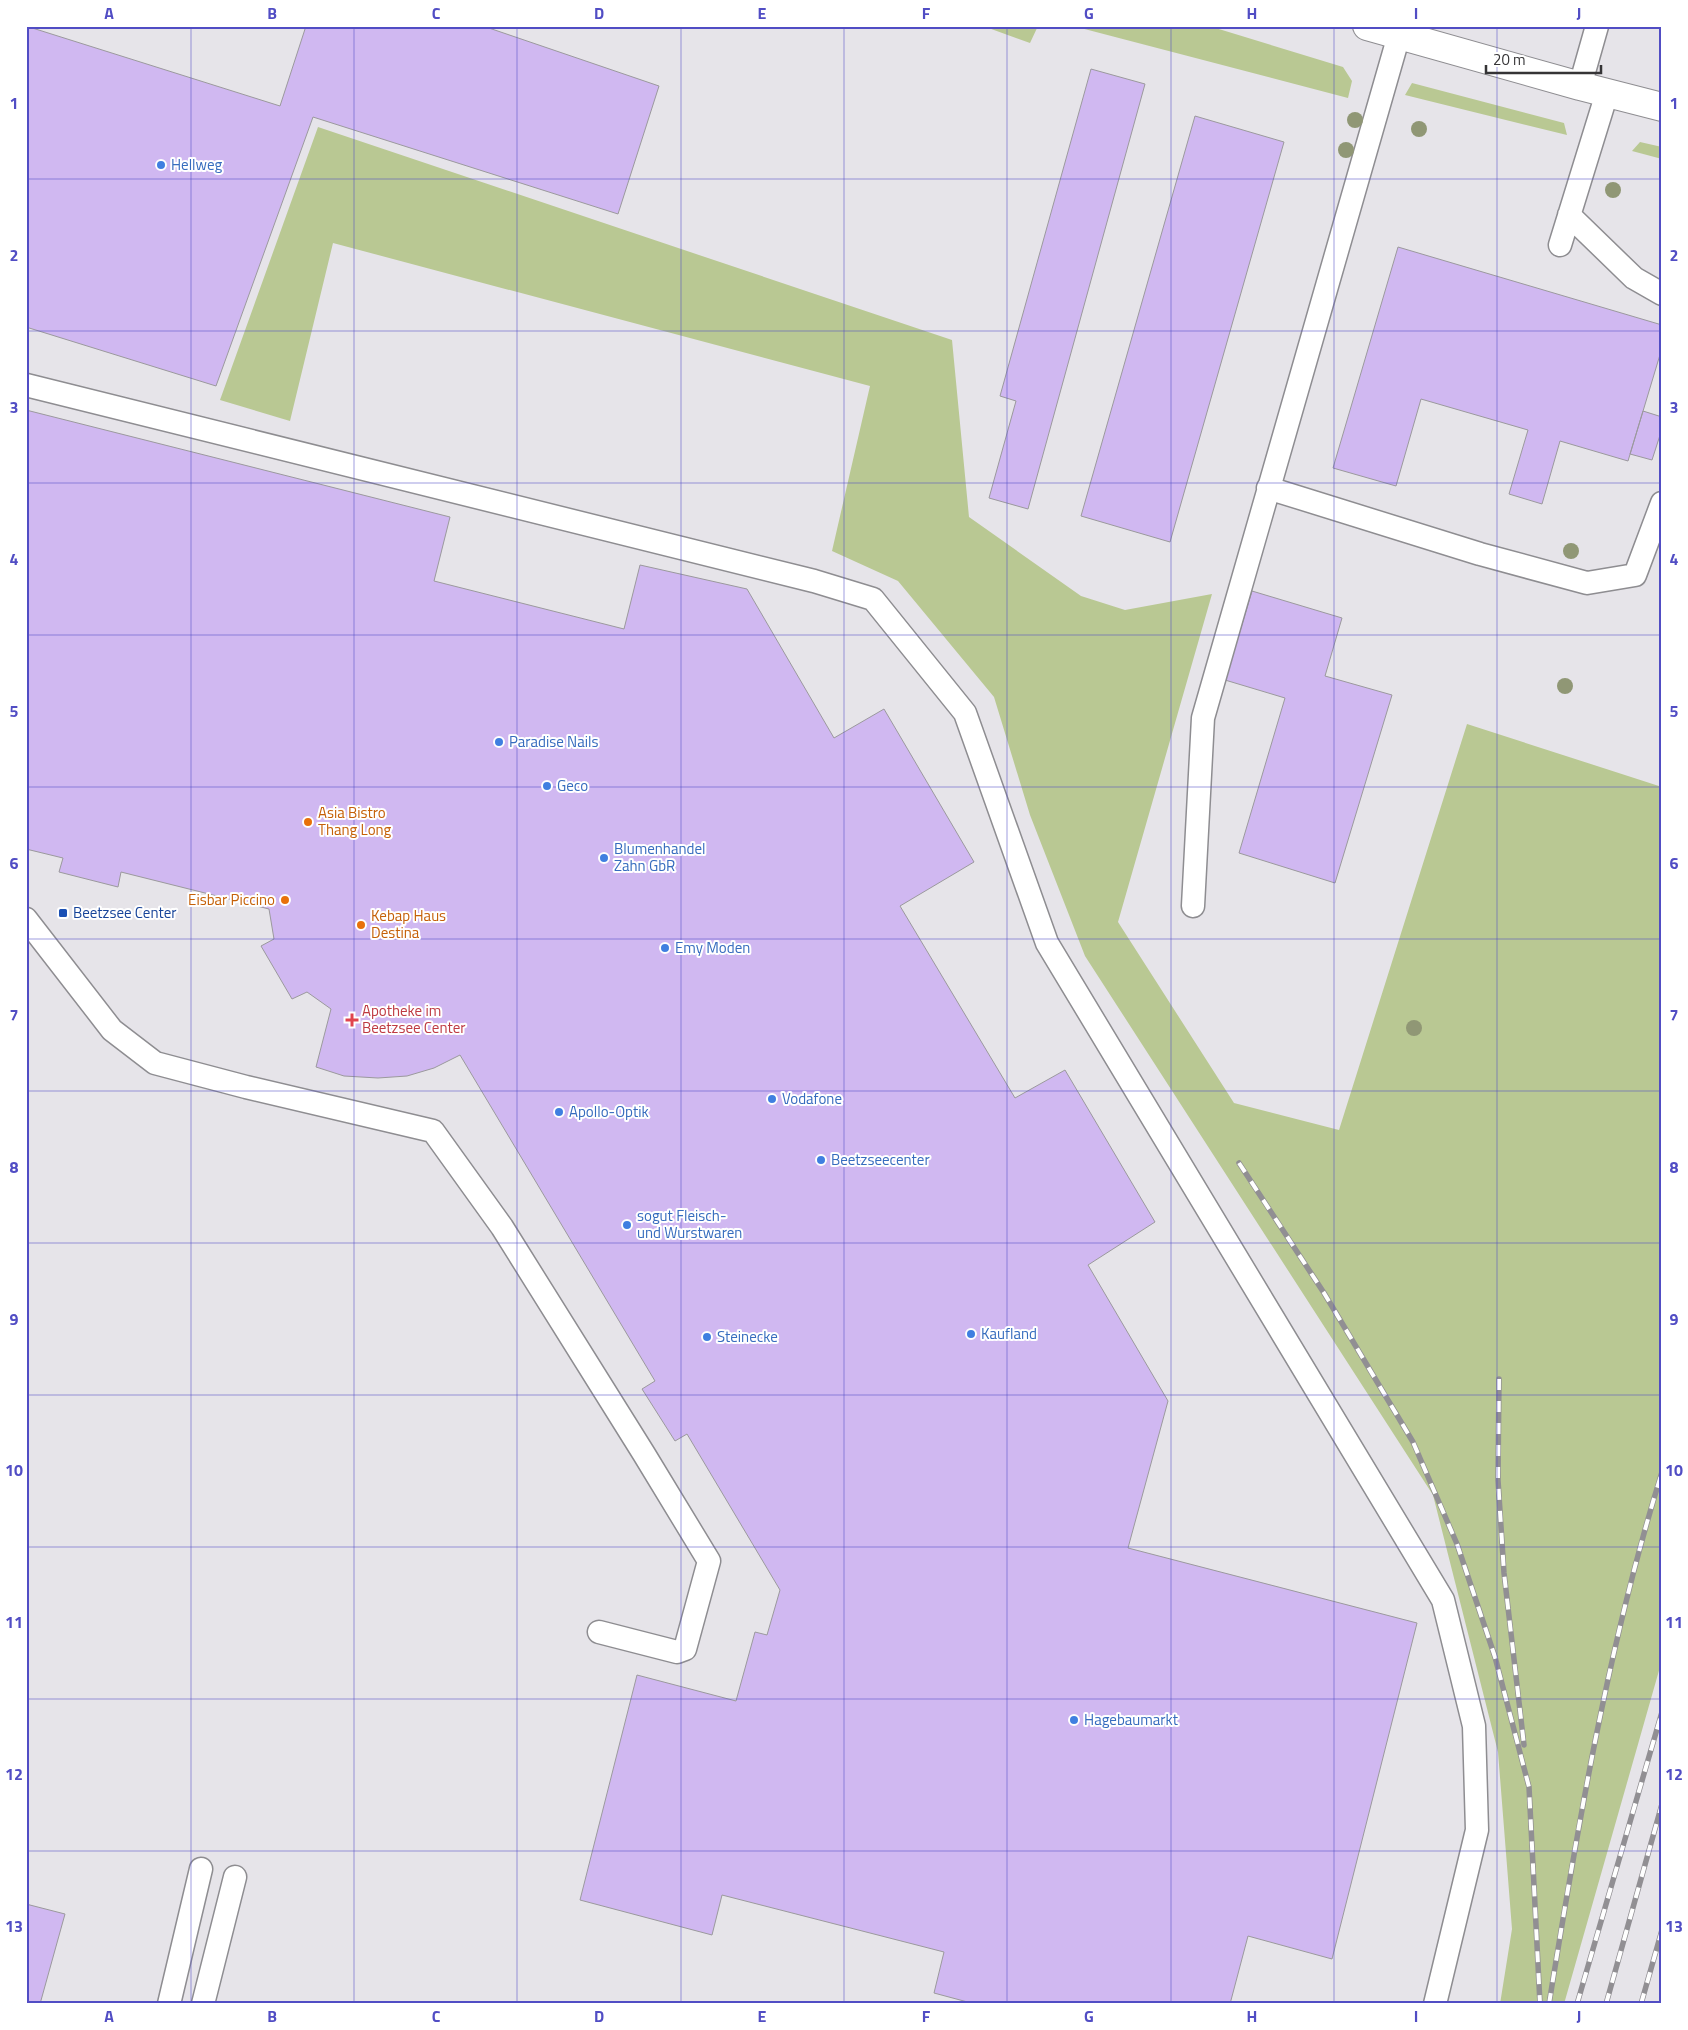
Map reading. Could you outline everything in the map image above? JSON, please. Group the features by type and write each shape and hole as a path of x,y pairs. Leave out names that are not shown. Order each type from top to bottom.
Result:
{"street":[{"path":"1367,26 1580,86 1662,106"}],"lane":[{"path":"1580,86 1597,26"},
{"path":"1193,906 1202,718 1399,35"},
{"path":"1560,245 1607,93"},
{"path":"1570,214 1634,278 1662,294"},
{"path":"26,385 794,576 873,599 965,713 1047,943 1443,1600 1474,1726 1477,1830 1435,2004"},
{"path":"1268,488 1471,551 1588,583 1635,575 1662,503"},
{"path":"26,919 112,1030 155,1062 246,1087 434,1131 502,1227 709,1562 685,1649 677,1652 599,1632"},
{"path":"169,2004 201,1869"},
{"path":"203,2004 235,1877"}],"green space":[{"path":"983,26 1038,26 1030,43"},
{"path":"1073,26 1209,26 1343,67 1352,81 1348,98"},
{"path":"1412,83 1564,123 1567,135 1405,95"},
{"path":"318,127 952,340 969,517 1081,596 1125,610 1212,594 1118,922 1234,1103 1339,1130 1467,724 1662,787 1662,1660 1564,2004 1500,2004 1512,1929 1498,1752 1433,1495 1085,956 1030,815 994,697 898,581 832,551 870,386 333,243 290,421 220,400"},
{"path":"1640,142 1662,147 1662,159 1632,151"}],"building":[{"name":"Hellweg","path":"26,26 280,106 306,26 483,26 659,86 618,214 313,117 216,386 26,327"},
{"path":"1091,69 1145,84 1028,509 989,498 1016,401 1000,396"},
{"path":"1195,116 1284,142 1170,542 1081,516"},
{"path":"1398,247 1662,325 1662,348 1628,461 1560,441 1542,504 1509,494 1528,430 1421,399 1396,486 1333,468"},
{"name":"Beetzseecenter","path":"26,410 450,517 434,581 624,629 640,565 747,589 834,738 884,709 974,862 900,906 1015,1098 1065,1070 1155,1222 1088,1265 1168,1401 1128,1548 1417,1623 1332,1959 1248,1936 1230,2004 975,2004 934,1993 944,1952 722,1895 712,1935 580,1900 637,1675 736,1701 755,1632 767,1635 780,1590 687,1434 675,1441 642,1389 655,1381 460,1055 434,1068 407,1076 378,1078 344,1076 316,1067 331,1009 307,992 292,999 261,946 274,939 269,909 121,872 118,887 59,872 63,858 26,849"},
{"path":"1643,411 1662,417 1662,429 1652,460 1630,454"},
{"path":"1252,591 1342,618 1325,676 1392,695 1335,883 1239,853 1285,698 1225,680"},
{"path":"26,1904 65,1914 40,2004 26,2004"}],"railway":[{"path":"1239,1163 1324,1293 1413,1442 1457,1544 1495,1657 1529,1787 1540,2004"},
{"path":"1499,1379 1498,1480 1504,1573 1524,1745"},
{"path":"1549,2004 1583,1803 1610,1670 1643,1537 1662,1472"},
{"path":"1577,2004 1662,1712"},
{"path":"1606,2004 1662,1804"},
{"path":"1641,2004 1662,1930"}],"place":[{"name":"Hellweg","path":"161,165"},
{"name":"Paradise Nails","path":"499,742"},
{"name":"Geco","path":"547,786"},
{"name":"Asia Bistro Thang Long","path":"308,822"},
{"name":"Blumenhandel Zahn GbR","path":"604,858"},
{"name":"Eisbar Piccino","path":"285,900"},
{"name":"Beetzsee Center","path":"63,913"},
{"name":"Kebap Haus Destina","path":"361,925"},
{"name":"Emy Moden","path":"665,948"},
{"name":"Apotheke im Beetzsee Center","path":"352,1020"},
{"name":"Vodafone","path":"772,1099"},
{"name":"Apollo-Optik","path":"559,1112"},
{"name":"Beetzseecenter","path":"821,1160"},
{"name":"sogut Fleisch- und Wurstwaren","path":"627,1225"},
{"name":"Kaufland","path":"971,1334"},
{"name":"Steinecke","path":"707,1337"},
{"name":"Hagebaumarkt","path":"1074,1720"}]}
